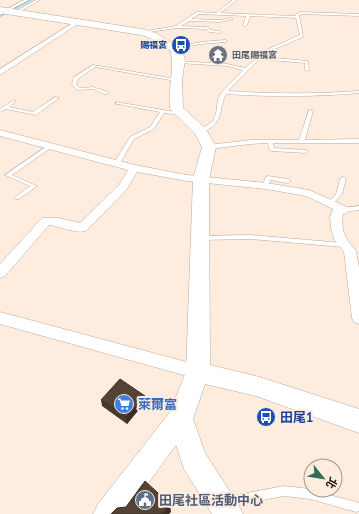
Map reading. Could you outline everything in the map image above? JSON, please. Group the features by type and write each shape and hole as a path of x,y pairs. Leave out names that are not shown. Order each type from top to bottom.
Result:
{"street":[{"path":"7,12 142,32 152,36 180,57 176,80 177,109 201,132 209,147 201,179 198,372 180,419 108,514"},
{"path":"0,73 78,22"},
{"path":"0,133 134,168 187,178 266,186 309,194 343,210"},
{"path":"0,273 46,221 59,222 82,228 123,187 134,168"},
{"path":"343,210 337,212 335,220 343,245 350,251 359,318"},
{"path":"0,318 198,372 256,386 359,421"},
{"path":"180,419 194,460 225,508"}],"lane":[{"path":"7,12 27,0"},
{"path":"7,12 38,0"},
{"path":"217,14 234,0"},
{"path":"177,28 198,13 297,17 297,15 301,13 359,15"},
{"path":"245,25 248,16"},
{"path":"201,132 216,121 219,114 219,102 224,92 246,69 267,50 302,36 297,17"},
{"path":"190,20 220,21 231,19"},
{"path":"142,32 177,28 207,28 210,31 219,32"},
{"path":"180,57 200,43 225,42"},
{"path":"180,57 246,69"},
{"path":"258,58 307,62 307,70"},
{"path":"106,93 93,88 79,89 74,84 76,78 94,66 176,80"},
{"path":"224,92 266,95 325,95 359,92"},
{"path":"5,107 34,114 57,98"},
{"path":"0,111 14,101"},
{"path":"118,103 182,114"},
{"path":"117,163 132,138 152,128 163,110"},
{"path":"302,140 311,111"},
{"path":"209,147 270,141 359,141"},
{"path":"270,141 272,149 305,151"},
{"path":"16,198 34,186 8,175 50,146"},
{"path":"266,186 268,178 288,180"},
{"path":"330,204 339,194 343,179"},
{"path":"343,210 359,208"},
{"path":"200,238 251,238 343,245"},
{"path":"225,508 284,491 310,494 356,507"}],"building":[{"name":"萊爾富","path":"120,379 145,396 126,417 101,400"},
{"name":"田尾社區活動中心","path":"145,481 170,504 162,514 111,514 117,508 126,507"}],"waterway":[{"path":"0,16 31,0"}],"place":[{"name":"賜福宮","path":"181,45"},
{"name":"田尾賜福宮","path":"218,55"},
{"name":"萊爾富","path":"124,404"},
{"name":"田尾1","path":"266,417"},
{"name":"田尾社區活動中心","path":"145,500"}]}
